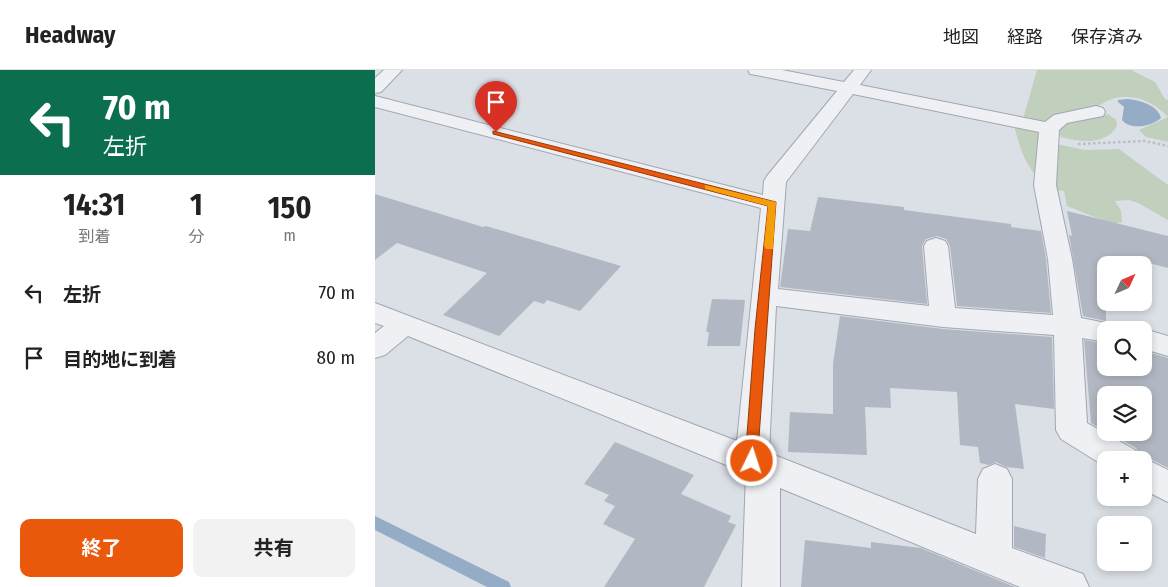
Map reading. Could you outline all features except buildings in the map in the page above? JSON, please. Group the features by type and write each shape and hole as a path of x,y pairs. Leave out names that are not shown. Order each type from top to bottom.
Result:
{"street":[{"path":"375,88 394,70"},
{"path":"756,70 855,79 1048,133"},
{"path":"761,587 757,463 765,296 775,181 855,79"},
{"path":"375,101 773,204"},
{"path":"1096,112 1061,119 1048,133 1045,185 1061,259 1069,326 1072,430 1108,451"},
{"path":"936,246 943,317"},
{"path":"765,296 943,317 1069,326 1097,331"},
{"path":"375,312 757,463 1000,570 1070,587"},
{"path":"375,348 405,324"},
{"path":"1152,341 1168,346"},
{"path":"1152,478 1168,487"},
{"path":"995,479 1000,570"}],"path":[{"path":"1048,133 1084,145 1145,141 1168,146"}],"green space":[{"path":"1037,70 1131,70 1155,82 1165,99 1168,100 1168,117 1156,107 1143,100 1120,97 1095,107 1049,119 1043,123 1023,119"},
{"path":"1108,114 1116,120 1117,126 1106,137 1099,140 1068,139 1061,137 1058,130 1066,124"},
{"path":"1168,117 1168,142 1146,137 1139,130"},
{"path":"1014,125 1040,133 1039,178 1026,161"},
{"path":"1056,144 1085,150 1119,149 1168,185 1168,220 1129,200 1115,201 1121,211 1122,222 1112,224 1067,206 1064,191 1053,190"}],"water":[{"path":"1127,99 1142,102 1152,107 1159,113 1161,118 1141,126 1126,123 1122,120 1124,107 1118,100"}],"waterway":[{"path":"375,523 503,587"}],"slow traffic":[{"path":"708,187 773,204 769,246"}],"route":[{"path":"496,132 773,204 761,329 752,461"}]}
